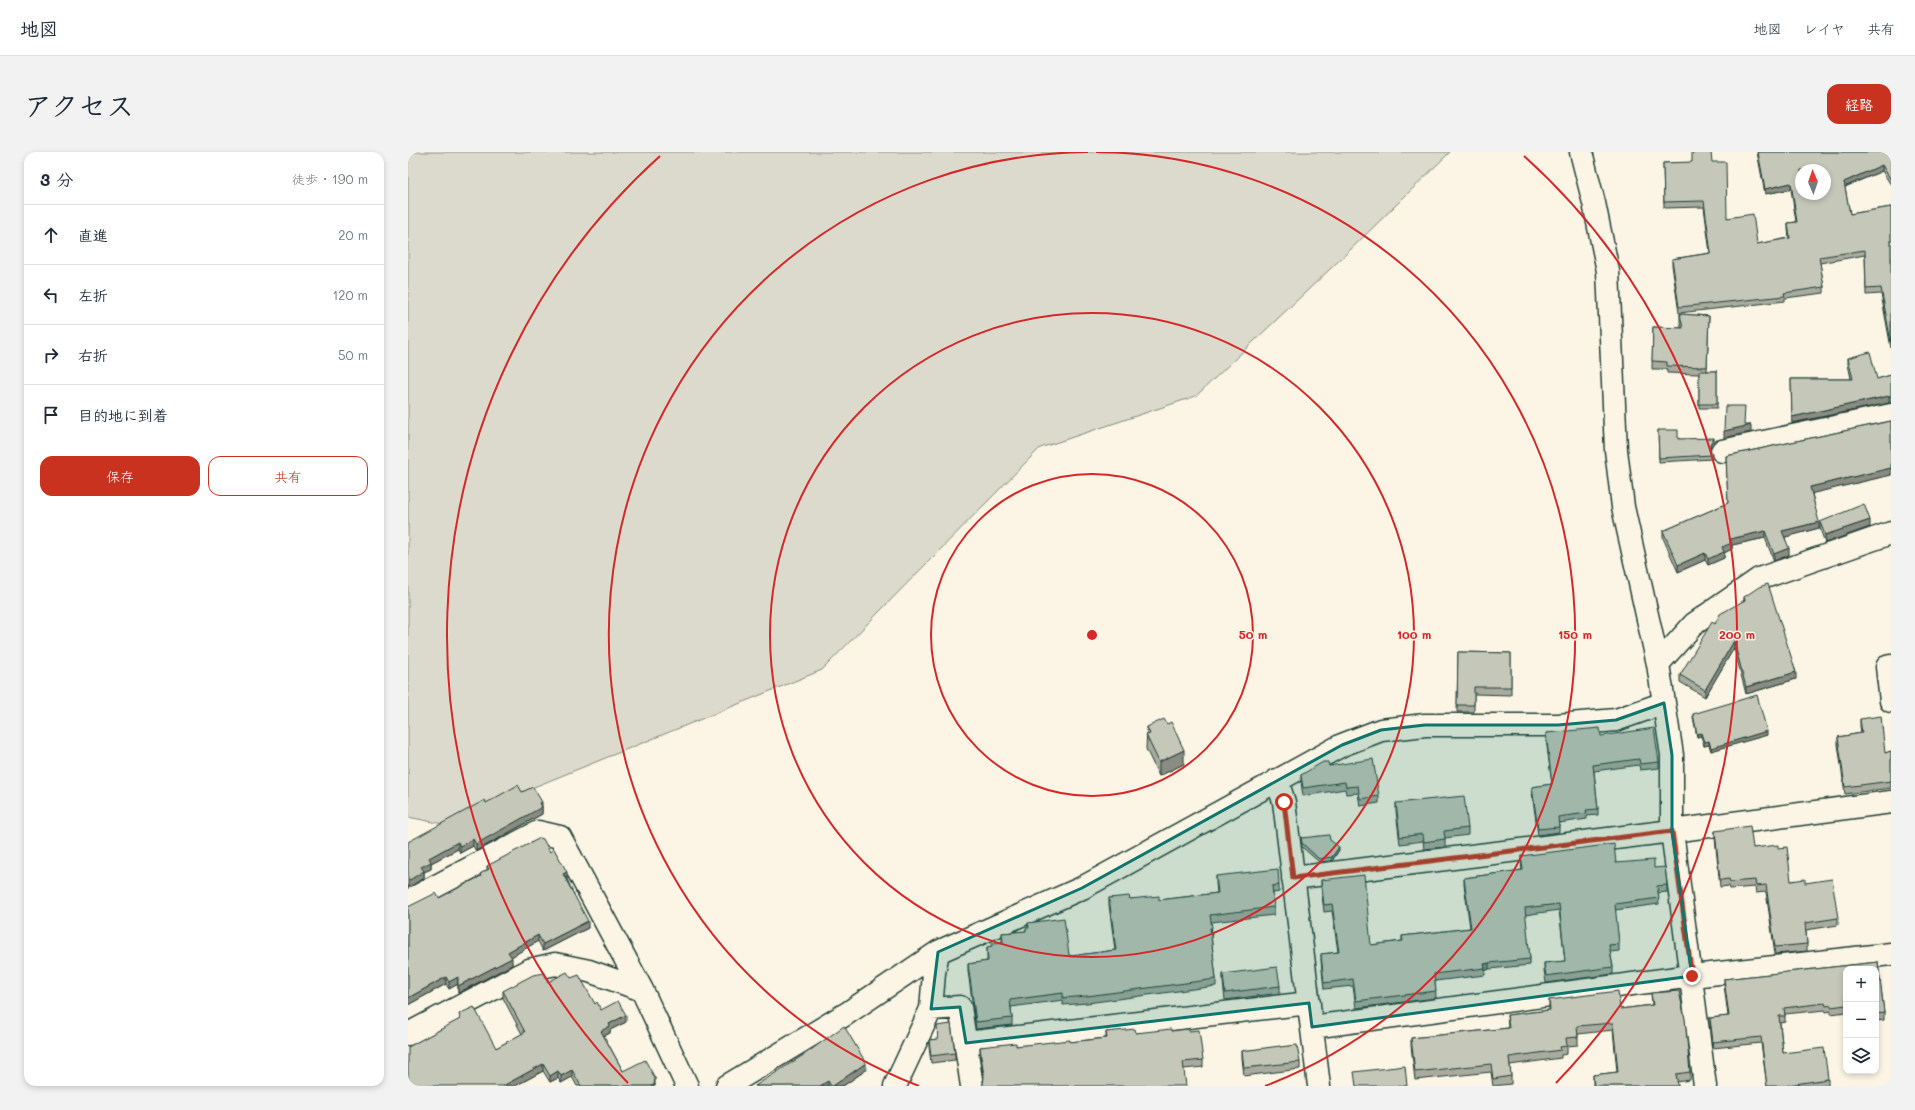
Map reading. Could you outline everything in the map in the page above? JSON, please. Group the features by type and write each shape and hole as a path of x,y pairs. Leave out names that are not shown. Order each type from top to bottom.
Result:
{"street":[{"path":"1580,152 1594,203 1608,271 1616,450 1623,507 1658,664 1672,756 1672,831 1692,976 1705,1086"},
{"path":"1722,451 1891,415"},
{"path":"1658,664 1694,624 1759,579 1891,533"},
{"path":"1891,666 1887,668 1891,701"},
{"path":"727,1086 846,1014 938,952 1082,888 1342,745 1381,730 1425,725 1558,725 1616,720 1664,703"},
{"path":"1277,780 1284,802 1319,1086"},
{"path":"1293,878 1891,802"},
{"path":"408,901 538,832 560,837 642,990 686,1086"},
{"path":"895,1086 931,1009 934,973 938,952"},
{"path":"1312,1028 1692,976 1891,954"},
{"path":"408,1034 529,970 555,964 589,971 642,990"},
{"path":"966,1043 1309,1003"},
{"path":"931,1009 960,1007 972,1086"}],"highlighted area":[{"path":"1664,703 1672,755 1672,831 1692,976 1312,1027 1309,1003 966,1043 960,1007 931,1009 938,952 1082,888 1342,745 1381,730 1425,725 1558,725 1616,720"}],"shaded area":[{"path":"408,152 1450,152 1347,253 1196,396 1040,448 822,670 443,824 408,817"}],"building":[{"path":"1692,152 1711,152 1712,162 1726,162 1727,218 1753,214 1757,244 1790,238 1788,223 1797,222 1791,183 1765,189 1758,152 1891,152 1891,180 1882,165 1844,182 1850,214 1891,207 1891,342 1881,288 1866,289 1865,250 1819,257 1824,287 1784,293 1785,296 1679,307 1672,259 1711,253 1704,201 1664,202 1663,163 1692,162"},
{"path":"1680,314 1709,316 1707,367 1667,366 1667,362 1652,361 1653,327 1683,328"},
{"path":"1870,352 1877,379 1891,375 1891,396 1792,417 1791,379 1853,379 1848,358"},
{"path":"1699,371 1717,371 1717,404 1699,404"},
{"path":"1725,406 1745,406 1744,425 1751,425 1724,431"},
{"path":"1891,421 1891,468 1810,487 1819,522 1782,531 1789,548 1774,554 1765,531 1730,539 1732,543 1722,547 1724,552 1708,559 1705,553 1678,565 1663,531 1728,503 1726,456"},
{"path":"1658,430 1678,430 1678,439 1714,438 1710,444 1712,455 1659,458"},
{"path":"1864,504 1870,520 1825,535 1820,522"},
{"path":"1768,584 1796,672 1746,687 1734,641 1705,690 1680,675 1712,622 1715,624 1720,614 1745,600 1744,597 1759,587"},
{"path":"1458,652 1511,653 1511,687 1474,687 1474,705 1457,705"},
{"path":"1757,695 1767,731 1711,748 1709,741 1704,742 1701,733 1697,734 1693,714"},
{"path":"1881,716 1885,753 1891,751 1891,781 1845,787 1838,737 1862,733 1860,719"},
{"path":"1164,719 1167,724 1171,722 1184,750 1159,762 1146,735 1150,734 1147,727"},
{"path":"1600,728 1601,736 1654,728 1659,762 1640,764 1639,759 1593,765 1598,809 1586,810 1587,813 1558,817 1559,827 1538,829 1532,787 1552,784 1546,733"},
{"path":"1373,759 1379,796 1360,799 1358,786 1346,787 1345,782 1303,788 1301,775 1323,762 1328,762 1329,766"},
{"path":"518,785 522,792 533,787 542,802 540,803 542,807 476,844 473,839 460,846 458,842 429,858 431,862 421,867 424,871 408,881 408,842 485,800 486,803"},
{"path":"1464,796 1468,828 1444,831 1445,839 1424,842 1423,834 1400,837 1396,803"},
{"path":"1750,826 1753,848 1778,845 1778,848 1787,847 1791,881 1805,879 1805,883 1832,879 1838,918 1805,923 1807,944 1775,947 1766,885 1756,886 1755,880 1730,882 1729,879 1720,880 1715,831"},
{"path":"1329,835 1330,840 1339,847 1332,857 1319,859 1302,843 1301,838"},
{"path":"540,838 543,839 550,852 554,849 567,872 563,874 588,921 543,944 538,935 508,952 512,958 458,986 458,977 449,982 446,977 408,998 408,907 436,893 439,898 481,876 480,874 489,869 487,866"},
{"path":"1614,844 1616,863 1654,860 1654,868 1665,867 1667,885 1657,886 1659,898 1615,904 1619,944 1609,945 1613,967 1546,976 1544,963 1565,961 1559,904 1525,908 1530,959 1489,963 1484,964 1485,968 1434,974 1436,991 1356,1001 1353,979 1324,983 1321,954 1339,952 1332,904 1324,905 1321,880 1364,875 1371,945 1403,941 1402,936 1471,928 1464,878 1523,870 1521,856"},
{"path":"1278,869 1279,885 1272,886 1274,907 1210,915 1212,928 1210,928 1216,979 1087,996 1063,998 1063,993 1010,1000 1012,1018 976,1022 968,964 988,961 987,947 992,946 992,943 1003,942 1002,933 1026,931 1026,928 1029,928 1028,923 1064,918 1069,955 1071,956 1116,950 1109,898 1129,896 1130,899 1159,896 1159,900 1218,893 1216,876"},
{"path":"1878,962 1878,966 1843,966 1843,1005 1831,1007 1831,1005 1826,1006 1825,1003 1784,1008 1785,1016 1779,1016 1783,1053 1824,1048 1828,1079 1788,1085 1789,1086 1767,1086 1761,1037 1713,1042 1710,1018 1729,1016 1724,979"},
{"path":"1277,967 1280,986 1225,993 1223,974"},
{"path":"1879,970 1884,1013 1879,1014"},
{"path":"567,972 571,978 579,975 595,1004 597,1002 601,1010 618,1001 626,1015 609,1024 610,1026 601,1031 623,1071 645,1060 655,1078 654,1085 581,1086 572,1070 561,1076 558,1071 550,1076 543,1064 503,1086 408,1086 408,1047 460,1019 459,1014 474,1007 496,1048 525,1032 503,991 533,975 544,973 548,982"},
{"path":"1618,991 1620,1009 1653,1005 1651,993 1679,991 1685,1019 1690,1072 1676,1074 1678,1086 1594,1086 1593,1075 1618,1072 1613,1023 1577,1026 1578,1037 1566,1038 1567,1046 1560,1047 1561,1050 1509,1057 1511,1076 1493,1079 1491,1064 1415,1072 1411,1038 1509,1028 1507,1015 1550,1010 1549,1000"},
{"path":"951,1024 955,1053 931,1056 929,1040 938,1039 937,1026"},
{"path":"844,1026 866,1063 833,1086 831,1086 828,1081 820,1086 755,1086 805,1054"},
{"path":"1135,1029 1136,1033 1171,1029 1171,1031 1188,1029 1189,1031 1199,1030 1203,1060 1183,1062 1186,1086 982,1086 984,1077 980,1047 1016,1043 1016,1046 1070,1040 1070,1042 1107,1038 1106,1032"},
{"path":"1297,1045 1300,1062 1244,1068 1242,1051"},
{"path":"1405,1066 1407,1086 1356,1086 1354,1072"}],"route":[{"path":"1284,802 1293,878 1672,831 1692,976"}]}
